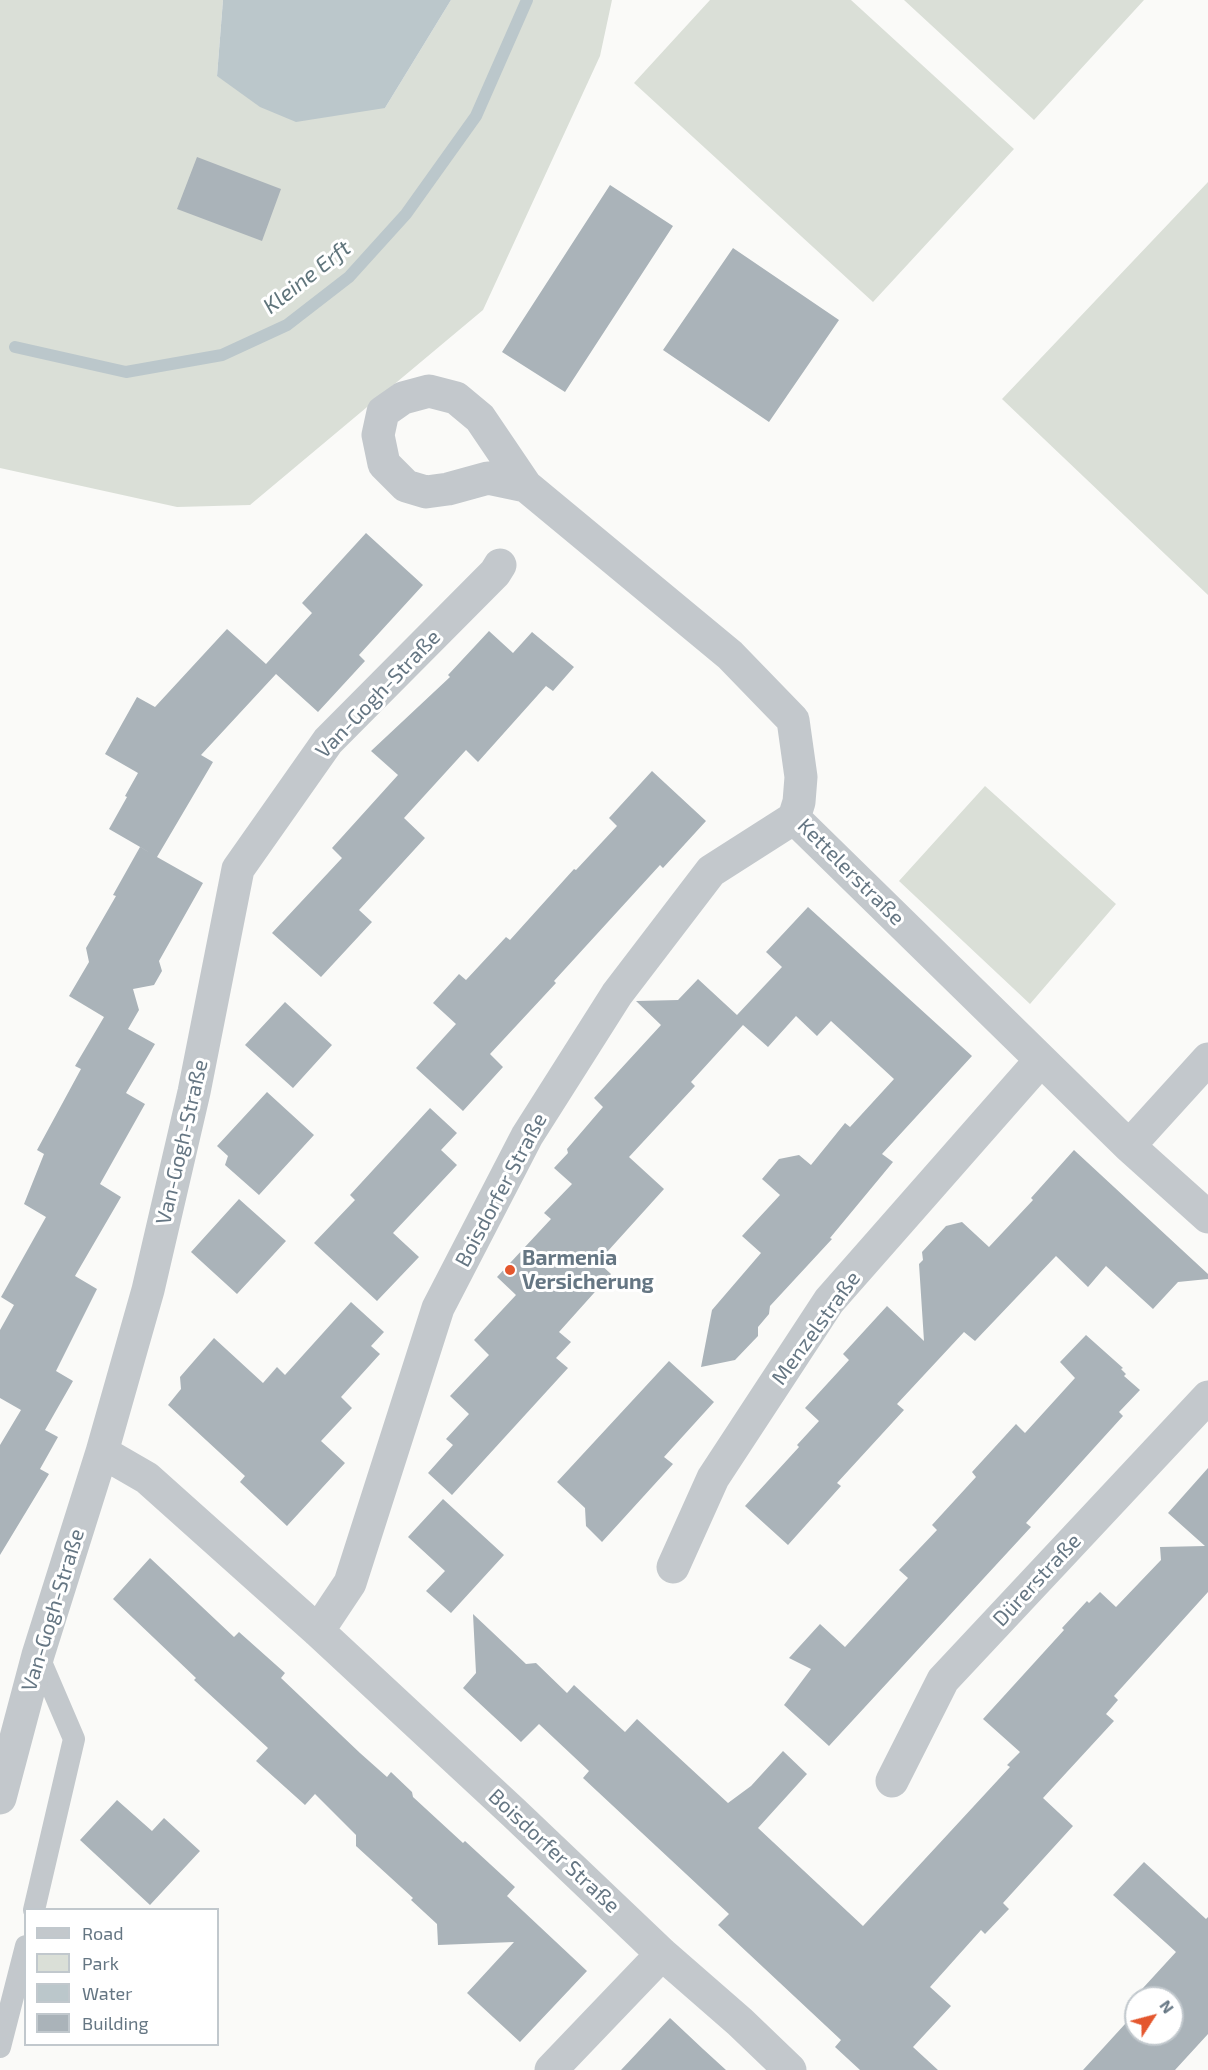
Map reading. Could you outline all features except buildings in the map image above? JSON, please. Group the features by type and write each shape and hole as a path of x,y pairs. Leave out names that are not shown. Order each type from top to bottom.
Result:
{"street":[{"name":"Kettelerstraße","path":"526,486 730,655 793,720 801,777 799,802 794,818 1129,1146 1208,1217"},
{"name":"Van-Gogh-Straße","path":"0,1798 38,1655 102,1452 148,1290 186,1127 238,869 328,741 500,566"},
{"name":"Boisdorfer Straße","path":"318,1631 350,1582 438,1308 527,1136 617,994 711,871 794,818"},
{"path":"1129,1146 1208,1059"},
{"name":"Menzelstraße","path":"673,1567 713,1478 829,1301 1041,1060"},
{"name":"Dürerstraße","path":"892,1781 943,1680 1208,1397"},
{"name":"Boisdorfer Straße","path":"102,1452 147,1478 318,1631 662,1954 740,2022 790,2070"},
{"path":"551,2070 662,1954"}],"lane":[{"path":"34,1908 74,1739 38,1655"},
{"path":"0,2047 24,1954"}],"green space":[{"path":"0,0 223,0 217,76 385,108 451,0 612,0 600,56 483,310 250,505 177,507 0,468"},
{"path":"710,0 851,0 1014,149 873,302 634,83"},
{"path":"904,0 1144,0 1034,120"},
{"path":"1208,182 1208,595 1002,399"},
{"path":"985,786 1116,904 1030,1004 899,881"}],"water":[{"path":"223,0 451,0 385,108 296,122 260,107 217,76"}],"waterway":[{"name":"Kleine Erft","path":"15,347 126,372 222,355 287,325 349,277 406,214 476,116 527,0"}],"place":[{"name":"Barmenia Versicherung","path":"510,1270"}]}
